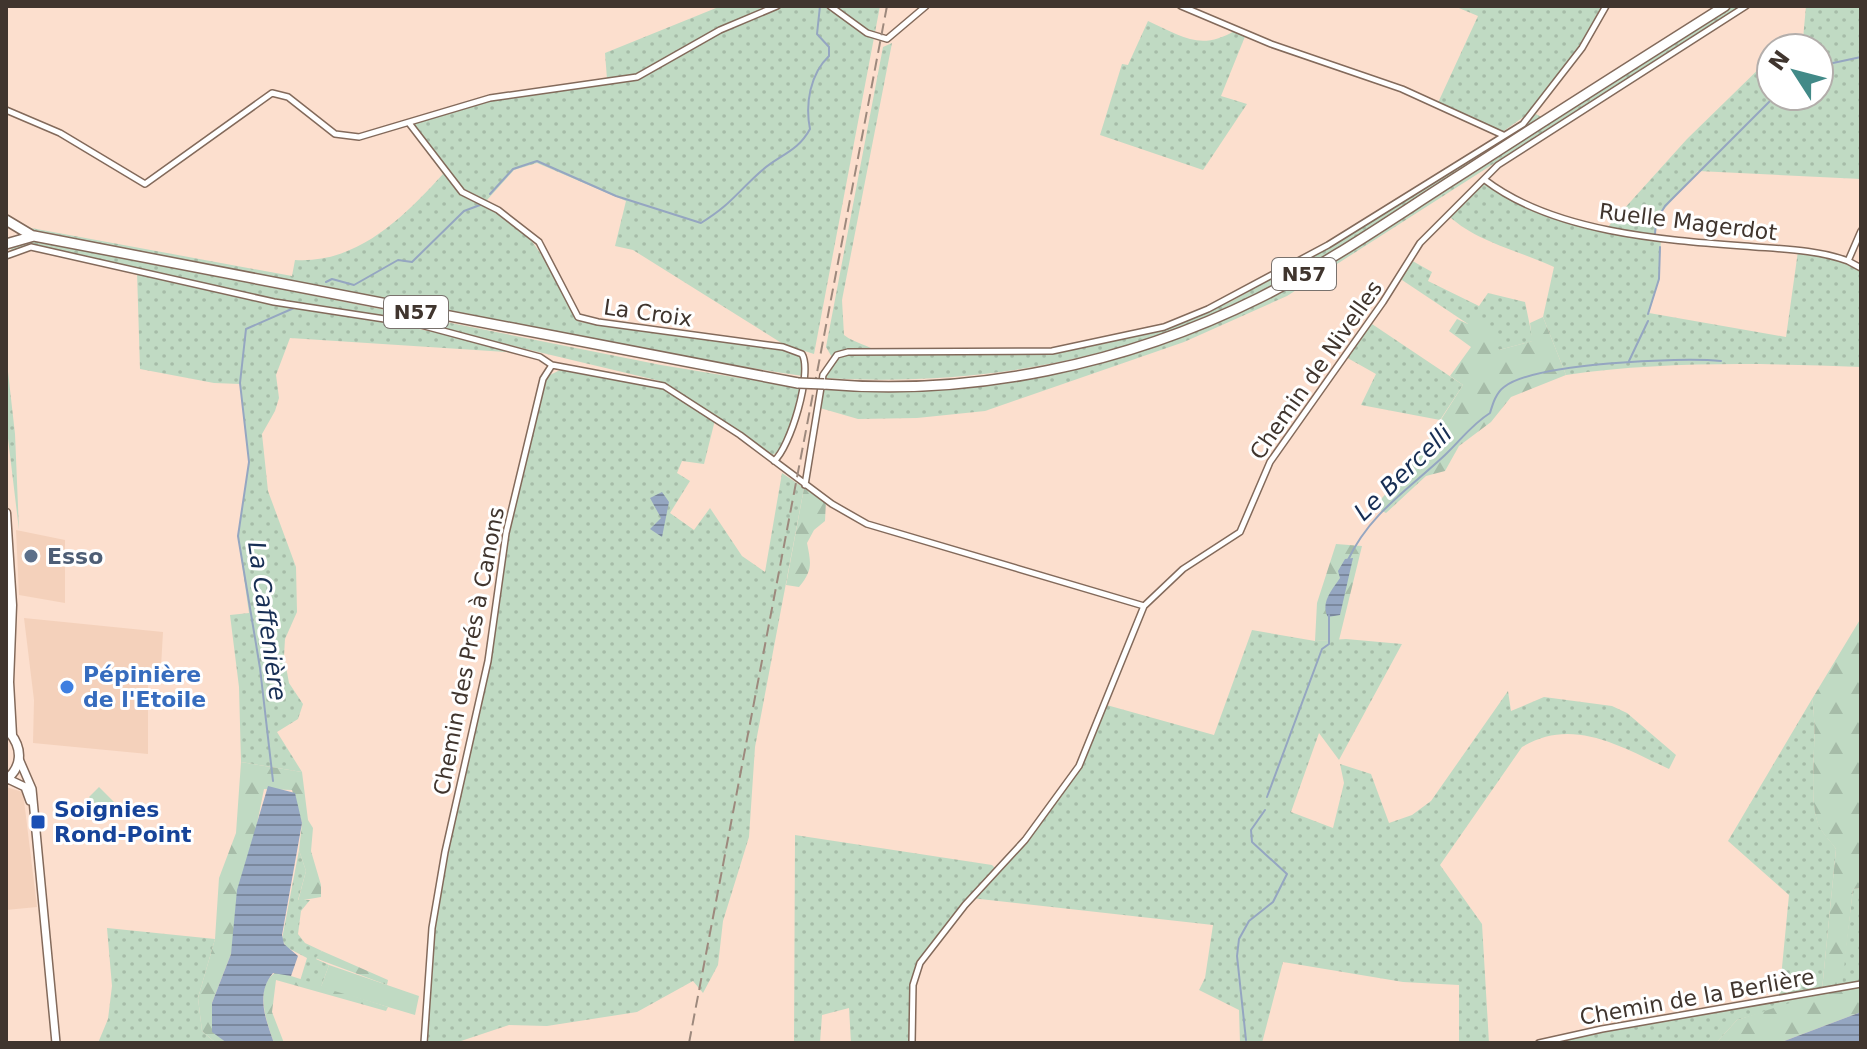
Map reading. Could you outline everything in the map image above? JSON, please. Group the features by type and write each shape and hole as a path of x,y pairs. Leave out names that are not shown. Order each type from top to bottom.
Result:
{"highway":[{"name":"N57","path":"6,222 34,236 798,383 903,386 1009,377 1111,355 1210,320 1327,261 1725,6"},
{"path":"6,222 6,237"},
{"name":"N57","path":"6,244 34,236"}],"main road":[{"path":"6,513 12,605 9,733 19,759 7,780"},
{"path":"6,692 9,682"}],"street":[{"path":"6,110 60,133 143,184 152,182 231,119 272,93 288,97 324,128 346,138 498,96 637,77 720,30 777,6"},
{"path":"830,6 867,33 887,39 926,6"},
{"path":"1181,6 1271,44 1402,89 1503,135"},
{"path":"805,485 823,375 837,355 1052,351 1164,327 1223,303 1286,269 1530,118 1582,48 1606,6"},
{"name":"Chemin de Nivelles","path":"912,1043 913,985 920,963 965,905 1025,840 1079,766 1144,606 1183,569 1240,532 1270,462 1388,295 1413,251 1498,165 1746,6"},
{"name":"La Croix","path":"409,123 462,192 494,208 539,242 578,317 783,347 802,354 806,369 798,405 786,448 774,461"},
{"name":"Ruelle Magerdot","path":"1485,180 1540,208 1597,229 1788,250 1848,261 1861,268"},
{"path":"1848,261 1861,231"},
{"path":"6,256 31,247 274,302 417,324 540,357 552,365 664,386 854,518 878,528 1144,606"},
{"name":"Chemin des Prés à Canons","path":"424,1043 432,928 488,661 506,533 543,379 552,365"},
{"path":"19,759 32,789 54,1043"},
{"path":"7,780 25,787 30,801 54,1043"},
{"name":"Chemin de la Berlière","path":"1539,1043 1602,1029 1861,984"}],"shaded area":[{"path":"16,530 65,540 65,603 19,595"},
{"name":"Pépinière de l'Etoile","path":"24,618 163,632 161,667 148,682 148,754 33,743 34,700"},
{"path":"6,787 23,792 37,907 6,910"}],"green space":[{"path":"721,6 880,6 814,354 783,344 633,250 615,246 626,201 537,163 514,170 487,200 520,228 542,255 580,322 788,349 802,357 803,376 609,344 320,289 32,231 18,221 31,228 292,276 295,260 339,254 378,235 443,174 405,121 489,95 607,79 605,53"},
{"path":"1454,6 1602,6 1579,46 1532,111 1498,135 1436,107 1478,16"},
{"path":"1732,6 1740,6 1287,296 1184,342 985,411 917,418 858,419 820,408 824,389 948,387 1041,376 1124,356 1224,318 1365,240"},
{"path":"1806,6 1861,6 1861,179 1698,171 1659,215 1655,237 1661,238 1659,279 1649,313 1786,337 1798,251 1841,258 1861,268 1861,367 1713,364 1639,367 1566,375 1543,317 1554,267 1484,239 1449,216 1485,180 1540,208 1605,230 1687,139 1755,73 1755,112 1835,112 1835,32 1804,32"},
{"path":"1148,21 1201,41 1223,37 1236,30 1246,34 1221,96 1247,104 1203,170 1100,135 1122,64 1128,65"},
{"path":"892,43 842,300 844,335 879,354 848,352 833,359 826,347 883,47"},
{"path":"1536,114 1543,118 1344,246 1223,311 1168,332 1056,363 999,372 942,378 825,378 837,357 843,354 1056,352 1164,328 1230,302 1300,263"},
{"path":"30,239 661,365 801,388 784,447 773,455 660,381 417,323 275,299 31,245 8,253 16,243"},
{"path":"1409,259 1432,272 1428,281 1479,306 1488,293 1525,302 1533,341 1499,350 1468,324 1399,278"},
{"path":"137,272 426,330 522,353 290,338 276,375 279,398 262,434 268,491 296,567 297,612 285,639 284,656 289,683 303,704 298,719 277,732 302,772 241,762 239,687 230,615 249,613 238,536 249,462 240,384 214,383 140,369"},
{"path":"1543,317 1566,375 1511,397 1491,422 1459,446 1445,471 1426,476 1386,513 1374,507 1414,462 1463,385 1450,376 1471,347 1449,331 1457,319 1468,324 1473,318 1488,325 1499,350 1532,341 1530,323"},
{"path":"1369,322 1463,385 1440,420 1361,405 1376,374 1344,356"},
{"path":"6,354 15,434 19,530 7,430"},
{"path":"566,367 666,389 715,420 704,464 682,461 677,473 690,481 670,513 694,530 710,508 742,556 765,572 782,473 804,488 755,747 749,837 723,921 718,965 703,993 693,981 637,1012 547,1026 509,1025 455,1043 424,1043 434,928 489,662 508,531 546,377"},
{"path":"804,488 826,500 825,521 814,530 807,543 810,566 799,587 786,585"},
{"path":"1336,544 1362,546 1339,640 1315,641 1317,603"},
{"path":"1861,618 1861,888 1853,889 1842,986 1861,984 1861,1012 1779,1043 1716,1043 1737,1020 1833,989 1822,990 1836,849 1819,827 1815,811 1812,699"},
{"path":"1252,630 1315,641 1346,639 1402,644 1339,760 1319,733 1291,812 1333,828 1344,783 1340,764 1371,774 1389,823 1412,815 1431,801 1508,691 1511,711 1544,697 1612,706 1627,713 1676,755 1669,769 1597,738 1559,734 1541,738 1522,747 1440,865 1482,924 1489,1043 1459,1043 1459,985 1403,982 1283,962 1262,1043 1240,1043 1239,1010 1199,990 1205,978 1213,925 971,898 926,955 915,979 912,1043 851,1043 849,1008 822,1015 820,1043 794,1043 795,835 992,865 997,870 1025,840 1079,766 1103,704 1214,735"},
{"path":"1812,699 1815,810 1819,826 1836,849 1822,990 1841,987 1853,889 1861,888 1861,984 1737,1020 1716,1043 1539,1043 1779,998 1789,895 1728,841"},
{"path":"241,762 302,772 308,820 313,828 311,851 321,885 321,897 298,901 306,871 299,850 302,823 292,790 264,789 231,954 212,1003 212,1031 227,1043 216,1043 202,1031 198,998 215,939 219,878 236,833"},
{"path":"99,787 120,808 110,819 89,797"},
{"path":"299,850 306,871 298,900 310,900 301,911 298,934 305,943 322,951 316,959 329,965 321,987 300,981 307,958 286,947 282,939"},
{"path":"107,928 215,939 198,998 202,1031 216,1043 98,1043 108,1019 112,986"},
{"path":"322,951 388,980 387,985 315,958"},
{"path":"329,965 419,996 415,1015 321,987"},
{"path":"276,972 388,1007 386,1011 276,980 272,1012 284,1043 274,1043 265,1016 263,996 269,979"}],"water":[{"path":"662,492 669,502 662,537 650,529 661,518 650,498"},
{"path":"1353,558 1340,615 1328,617 1326,602 1340,578 1338,571 1345,559"},
{"path":"268,786 295,793 302,823 282,935 284,944 298,956 291,976 273,973 264,990 264,1007 274,1043 227,1043 212,1032 212,1003 231,954 237,890"},
{"path":"1861,1012 1861,1043 1779,1043"}],"waterway":[{"name":"La Caffenière","path":"490,194 513,169 537,161 616,196 701,223 726,205 766,167 793,149 810,129 810,90 817,71 829,56 829,47 817,34 820,6"},
{"path":"1835,63 1861,57"},
{"path":"1655,234 1656,221 1665,206 1759,112"},
{"name":"La Caffenière","path":"326,282 332,279 354,285 398,260 412,262 464,211 480,205"},
{"path":"1648,314 1659,279 1660,247"},
{"name":"La Caffenière","path":"273,781 260,668 238,536 249,462 240,383 246,329 294,308"},
{"path":"1629,361 1648,321"},
{"name":"Le Bercelli","path":"1348,560 1379,515 1490,413 1504,387 1520,379 1575,367 1643,361 1721,361"},
{"name":"Le Bercelli","path":"1267,797 1322,649 1329,644 1329,615"},
{"path":"1246,1040 1237,956 1239,939 1249,921 1273,902 1287,874 1252,842 1251,830 1265,810"}],"railway":[{"path":"689,1043 887,6"}],"place":[{"name":"Esso","path":"31,556"},
{"name":"Pépinière de l'Etoile","path":"67,687"},
{"name":"Soignies Rond-Point","path":"38,822"}]}
